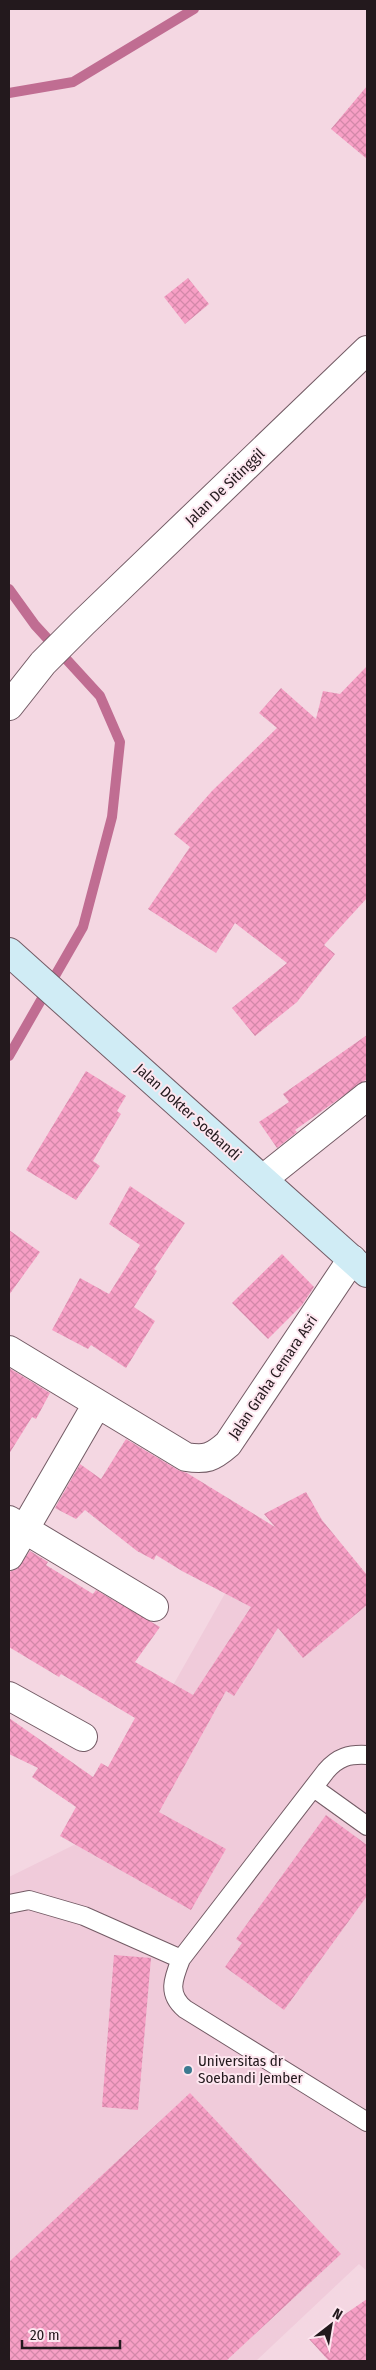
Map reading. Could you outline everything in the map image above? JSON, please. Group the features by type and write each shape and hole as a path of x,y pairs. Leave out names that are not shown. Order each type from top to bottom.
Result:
{"main road":[{"name":"Jalan Dokter Soebandi","path":"9,952 360,1266"}],"street":[{"name":"Jalan De Sitinggil","path":"9,706 43,663 83,623 367,350"},
{"path":"262,1179 367,1096"},
{"name":"Jalan Graha Cemara Asri","path":"9,1350 186,1457 202,1460 218,1453 228,1444 360,1266"},
{"path":"9,1556 16,1524 97,1404"},
{"path":"16,1524 154,1607"},
{"path":"9,1696 82,1737"}],"lane":[{"path":"367,1755 348,1756 333,1762 180,1959 172,1981 174,1997 180,2004 367,2122"},
{"path":"314,1788 367,1826"},
{"path":"9,1904 29,1900 84,1916 180,1959"}],"shaded area":[{"name":"Universitas dr Soebandi Jember","path":"261,1530 367,1593 367,2271 359,2264 256,2361 9,2361 9,1877 86,1839"}],"building":[{"path":"367,86 367,159 331,129"},
{"path":"188,278 209,304 185,324 164,297"},
{"path":"367,666 367,898 324,945 335,954 297,1002 255,1036 232,1008 287,963 235,923 216,953 148,909 190,847 174,834 212,791 277,728 259,713 281,688 316,719 323,691 340,694"},
{"path":"367,1035 367,1079 295,1130 297,1132 277,1148 259,1122 289,1102 283,1094"},
{"path":"86,1071 126,1096 117,1111 121,1114 93,1161 100,1166 76,1200 26,1170"},
{"path":"130,1186 185,1223 154,1269 157,1271 134,1307 155,1321 126,1368 91,1345 88,1349 52,1330 80,1278 109,1294 140,1245 109,1224"},
{"path":"9,1230 40,1252 9,1295"},
{"path":"282,1254 314,1287 302,1305 268,1339 232,1303"},
{"path":"9,1368 50,1393 36,1419 32,1417 9,1454"},
{"path":"126,1439 178,1470 187,1473 275,1527 264,1514 306,1492 322,1520 367,1575 367,1605 303,1658 278,1628 234,1696 226,1691 159,1812 226,1849 191,1910 60,1836 76,1807 32,1777 38,1768 9,1754 9,1718 93,1777 101,1763 108,1767 135,1718 61,1674 59,1677 9,1647 9,1572 17,1569 30,1551 48,1562 46,1565 93,1594 96,1590 160,1627 135,1662 193,1695 251,1607 182,1571 156,1555 154,1560 137,1551 85,1510 76,1519 55,1508 80,1464 101,1479"},
{"path":"326,1815 367,1845 367,1896 284,2010 225,1967 242,1943 236,1939"},
{"path":"114,1955 151,1958 138,2110 102,2107"},
{"path":"190,2093 341,2254 226,2361 9,2361 9,2262"},
{"path":"367,2299 367,2361 329,2361 309,2339"}],"waterway":[{"path":"9,93 73,82 194,9"},
{"path":"9,589 35,625 100,696 120,742 112,817 83,927 9,1056"}],"place":[{"name":"Universitas dr Soebandi Jember","path":"188,2070"}]}
